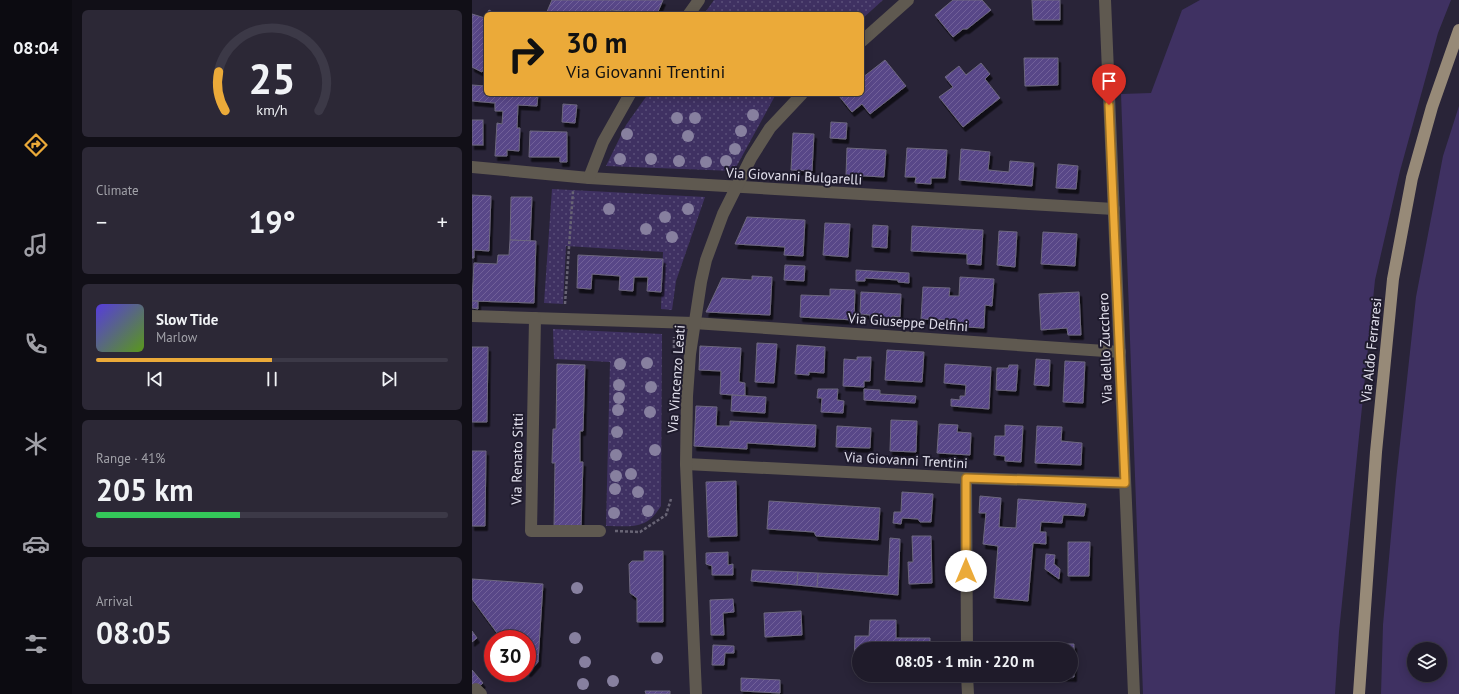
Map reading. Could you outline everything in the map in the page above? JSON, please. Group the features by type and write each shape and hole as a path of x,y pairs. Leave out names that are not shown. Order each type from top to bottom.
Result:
{"main road":[{"name":"Via Aldo Ferraresi","path":"1359,694 1376,452 1393,279 1412,178 1432,107 1459,30"}],"street":[{"path":"690,12 699,0"},
{"path":"864,39 908,0"},
{"name":"Via dello Zucchero","path":"1105,0 1134,694"},
{"path":"589,178 603,142 629,96"},
{"name":"Via Vincenzo Leati","path":"696,694 686,464 687,396 694,323 706,260 723,214 736,187 770,128 800,96"},
{"name":"Via Giovanni Bulgarelli","path":"472,167 589,178 1114,209"},
{"path":"472,316 694,323"},
{"name":"Via Renato Sitti","path":"535,318 531,531 600,531"},
{"name":"Via Giuseppe Delfini","path":"694,323 1120,352"},
{"name":"Via Giovanni Trentini","path":"686,464 966,478 1125,483"},
{"path":"966,478 967,642"},
{"path":"967,682 968,694"}],"path":[{"path":"564,319 574,177"},
{"path":"674,322 674,354"},
{"path":"600,531 640,532 666,515 672,495"}],"shaded area":[{"path":"714,0 883,0 864,17 864,12 705,12"},
{"path":"1200,0 1451,0 1438,33 1400,171 1375,280 1339,632 1335,694 1143,694 1121,94 1151,93 1182,10"},
{"path":"647,96 775,96 734,171 606,166 626,125"},
{"path":"1459,106 1459,694 1381,694 1383,625 1396,480 1416,297 1443,156"},
{"path":"552,189 705,197 676,281 672,310 661,309 663,252 566,246 563,304 544,303"},
{"path":"553,329 662,334 661,506 650,519 644,523 631,526 606,526 610,362 554,359"}],"building":[{"path":"552,0 663,0 658,12 622,12 611,10 610,12 547,12"},
{"path":"953,0 982,0 991,10 967,29 963,29 953,37 935,15"},
{"path":"1032,0 1060,0 1060,20 1033,20"},
{"path":"472,14 484,18 484,68 482,72 472,67"},
{"path":"1024,58 1058,58 1058,85 1025,86"},
{"path":"885,60 906,86 870,114 862,104 852,112 839,96 864,96 864,76"},
{"path":"981,63 990,74 985,79 1000,98 963,127 939,97 953,87 945,77 959,66 966,75"},
{"path":"472,85 484,86 484,96 538,96 537,106 518,105 517,128 520,128 519,151 507,150 507,156 495,156 497,123 502,124 503,111 495,111 495,103 472,101"},
{"path":"563,104 577,105 575,123 562,122"},
{"path":"472,120 483,120 483,145 472,145"},
{"path":"831,122 847,123 846,139 830,138"},
{"path":"530,131 567,132 567,162 560,162 560,157 529,157"},
{"path":"793,133 814,134 812,171 791,170"},
{"path":"847,148 886,150 884,177 846,175"},
{"path":"907,148 947,150 945,178 931,178 931,184 915,183 916,177 905,177"},
{"path":"961,149 990,152 988,170 1009,172 1010,161 1034,163 1032,186 959,180"},
{"path":"1058,164 1078,166 1076,189 1056,188"},
{"path":"472,195 491,196 489,251 474,250 474,258 472,258"},
{"path":"511,197 532,197 530,241 510,240"},
{"path":"747,217 805,220 803,256 784,255 785,247 735,244"},
{"path":"825,223 850,224 848,257 823,255"},
{"path":"873,225 888,226 887,248 872,247"},
{"path":"912,226 983,230 981,265 967,264 967,254 911,251"},
{"path":"999,231 1017,232 1015,267 997,265"},
{"path":"1043,232 1077,234 1075,266 1041,264"},
{"path":"510,240 536,241 534,303 472,301 474,263 497,264 498,255 509,255"},
{"path":"578,255 663,259 661,292 647,291 648,277 634,277 633,291 619,290 620,276 592,274 591,289 577,288"},
{"path":"785,265 805,266 804,281 784,280"},
{"path":"856,270 909,273 909,283 898,282 898,280 865,278 865,281 856,281"},
{"path":"752,276 772,277 770,315 706,312 722,278 752,280"},
{"path":"960,277 994,279 992,306 985,305 984,328 947,326 948,320 921,319 923,287 950,288 949,296 959,296"},
{"path":"830,289 855,290 854,320 800,317 801,295 830,296"},
{"path":"861,292 901,294 900,317 892,316 892,323 870,321 870,315 860,314"},
{"path":"1079,292 1081,335 1068,335 1067,328 1041,330 1039,294"},
{"path":"472,301 478,301 478,309 472,308"},
{"path":"757,343 777,344 774,383 755,382"},
{"path":"797,345 825,347 824,373 809,372 809,375 795,374"},
{"path":"700,346 741,348 739,382 745,383 745,396 720,394 721,371 699,370"},
{"path":"472,347 488,347 487,422 472,422"},
{"path":"887,350 924,352 922,382 885,380"},
{"path":"857,357 871,357 870,381 864,381 864,387 843,386 844,359 857,360"},
{"path":"1036,359 1050,360 1049,386 1034,385"},
{"path":"1065,361 1085,362 1083,403 1063,402"},
{"path":"557,364 585,365 583,431 580,431 580,462 583,462 581,528 554,528 555,463 552,463 553,429 556,429"},
{"path":"945,364 991,367 989,409 951,406 951,399 960,400 960,396 965,396 966,385 944,383"},
{"path":"1009,365 1018,365 1016,391 996,390 997,368 1008,368"},
{"path":"818,389 838,389 837,400 844,401 843,413 821,412 822,398 817,398"},
{"path":"864,389 880,390 880,394 916,396 915,403 864,400"},
{"path":"732,395 766,397 765,413 731,411"},
{"path":"696,406 717,407 716,426 730,426 730,421 816,425 815,447 747,443 747,449 694,446"},
{"path":"891,420 917,421 916,452 890,451"},
{"path":"939,424 958,425 957,432 971,433 970,455 937,453"},
{"path":"1005,425 1023,426 1021,462 1005,461 1005,456 994,455 995,436 1005,436"},
{"path":"837,426 871,428 870,448 836,447"},
{"path":"1037,426 1062,427 1061,441 1082,443 1081,465 1035,463"},
{"path":"472,451 486,451 485,526 472,526"},
{"path":"736,481 737,536 708,537 706,482"},
{"path":"902,492 933,494 931,522 920,522 918,519 902,518 901,524 893,523 894,512 901,512"},
{"path":"980,496 1001,498 999,527 1016,528 1018,499 1086,504 1084,516 1063,515 1062,523 1041,522 1040,532 1046,532 1046,544 1033,543 1028,601 994,598 998,546 983,544 986,513 979,513"},
{"path":"769,501 880,508 878,540 816,536 814,532 767,529"},
{"path":"912,536 931,536 932,583 909,584 908,562 913,562"},
{"path":"890,538 900,539 898,595 817,587 818,573 888,576"},
{"path":"1068,542 1090,542 1089,576 1068,576"},
{"path":"644,551 663,551 663,622 637,622 637,598 630,593 629,564 632,561 644,561"},
{"path":"728,552 728,565 733,564 733,575 712,575 712,566 706,564 706,553"},
{"path":"1046,554 1055,555 1054,564 1060,569 1059,579 1045,569"},
{"path":"752,570 798,572 797,585 751,581"},
{"path":"798,572 818,573 817,587 797,585"},
{"path":"472,579 543,584 538,662 536,664 536,630 495,630 472,599"},
{"path":"733,599 734,612 723,613 724,635 711,635 710,600"},
{"path":"801,611 802,635 765,637 764,613"},
{"path":"870,620 896,620 896,638 930,638 930,642 855,642 855,636 869,636"},
{"path":"472,631 477,638 472,642"},
{"path":"713,645 734,646 734,653 725,653 724,665 712,665"},
{"path":"472,670 483,683 472,693"},
{"path":"741,678 780,680 780,693 741,691"},
{"path":"645,691 670,691 670,694 646,694"}],"route":[{"path":"966,571 966,478 1125,483 1109,105"}]}
